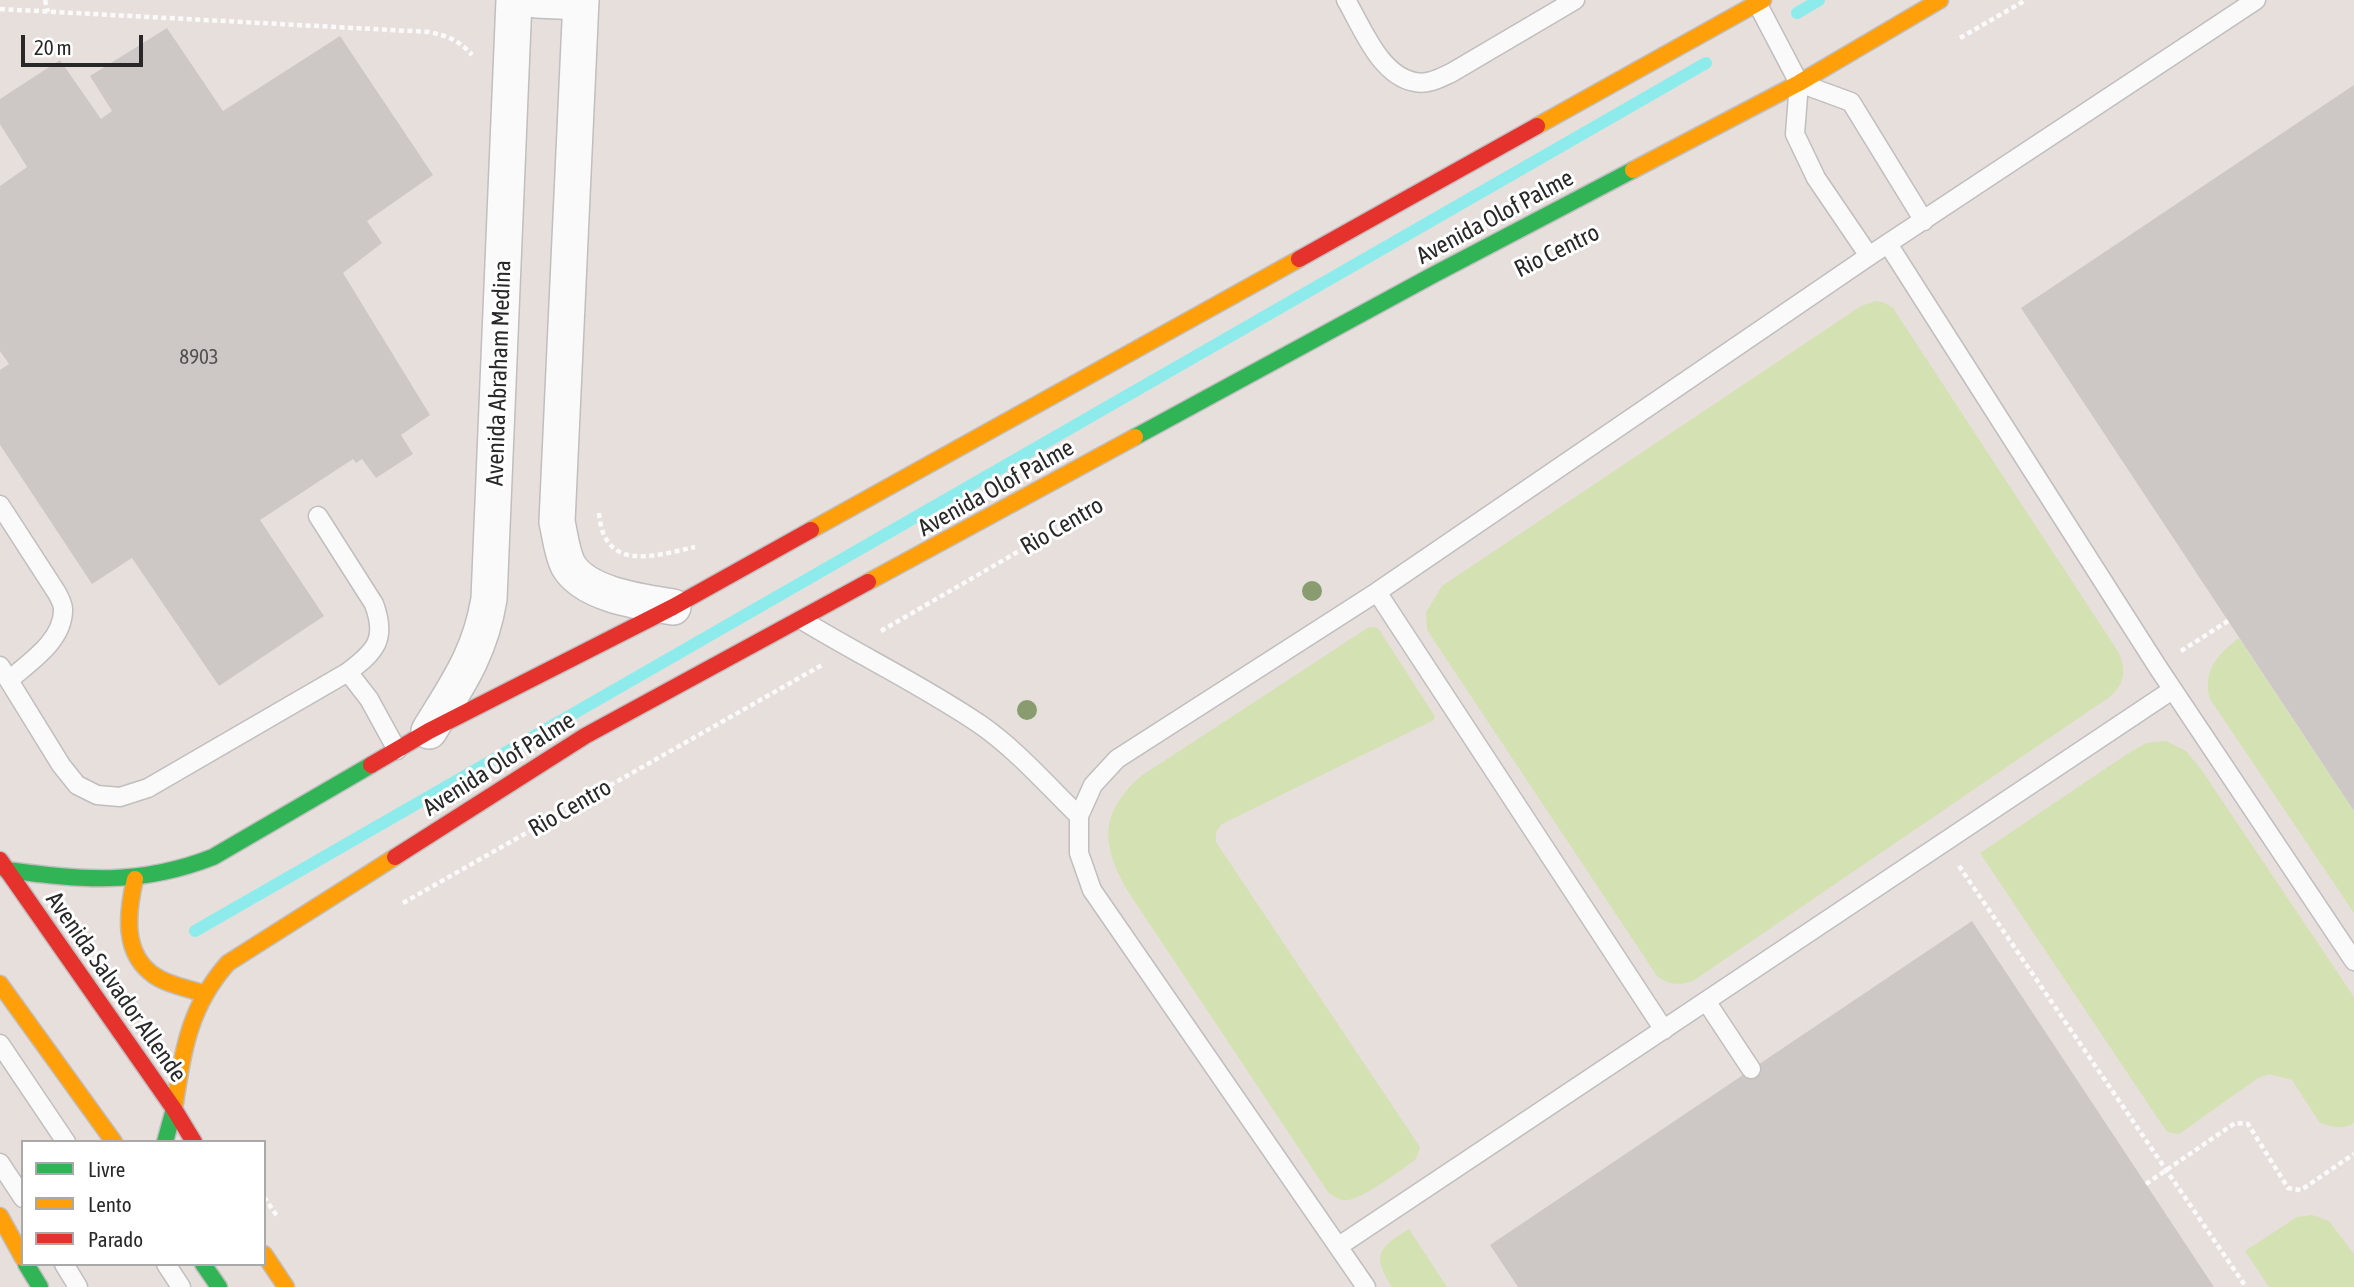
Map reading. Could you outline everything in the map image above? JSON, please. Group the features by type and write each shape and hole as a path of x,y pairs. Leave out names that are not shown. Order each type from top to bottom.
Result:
{"main road":[{"name":"Avenida Olof Palme","path":"165,1140 190,1023 202,993 212,978 228,963 585,736 1433,275 1799,83 1940,0"},
{"path":"3,865 83,880 135,879 162,876 213,857 429,731 673,607 1758,1"},
{"name":"Avenida Salvador Allende","path":"3,865 193,1140"},
{"path":"135,879 129,903 128,927 131,946 141,963 155,976 202,993"},
{"path":"0,984 113,1140"},
{"path":"0,1216 21,1253"},
{"path":"0,1245 21,1253"},
{"path":"266,1257 286,1287"},
{"path":"27,1266 40,1287"},
{"path":"204,1266 219,1287"}],"street":[{"name":"Avenida Abraham Medina","path":"429,731 473,658 484,626 489,599 514,0"},
{"path":"536,0 583,1 557,522 568,564 579,578 593,587 637,601 673,607"}],"lane":[{"path":"1346,0 1382,61 1396,73 1414,82 1432,82 1451,73 1575,0"},
{"path":"1366,1287 1092,890 1079,853 1079,816 1093,785 1117,759 1377,592 1869,256 2256,0"},
{"path":"1758,1 1799,83 1795,134 1816,178 1869,256"},
{"path":"1799,83 1851,102 1924,221"},
{"path":"1888,244 2172,690 2354,961"},
{"path":"0,505 57,593 63,609 59,627 50,644 5,673 61,765 77,785 97,795 120,797 148,788 348,672 371,655 377,639 379,619 374,604 318,516"},
{"path":"1377,592 1664,1030"},
{"path":"802,620 984,727 1017,755 1079,816"},
{"path":"348,672 369,699 397,750"},
{"path":"1339,1246 2172,690"},
{"path":"1706,1001 1751,1069"},
{"path":"0,1044 65,1140"},
{"path":"0,1163 21,1195"},
{"path":"65,1266 78,1287"},
{"path":"167,1266 181,1287"}],"path":[{"path":"45,0 48,12"},
{"path":"1956,41 2026,0"},
{"path":"0,9 429,32 447,36 462,44 479,63 512,62"},
{"path":"599,505 603,536 612,547 628,555 647,557 696,546 734,573"},
{"name":"Rio Centro","path":"394,908 1076,519"},
{"path":"2157,666 2228,621"},
{"path":"1943,842 2246,1287"},
{"path":"2146,1184 2235,1124 2248,1124 2288,1188 2301,1190 2354,1154"}],"green space":[{"path":"1876,301 1893,308 2119,653 2123,666 2121,683 2108,698 1693,981 1670,983 1657,976 1427,630 1426,612 1442,586 1861,306"},
{"path":"1369,627 1378,628 1434,715 1434,720 1222,824 1216,832 1216,842 1420,1147 1416,1159 1402,1169 1363,1195 1345,1200 1328,1192 1127,890 1113,858 1108,830 1117,803 1141,776"},
{"path":"2239,638 2354,811 2354,913 2210,699 2210,672 2218,657"},
{"path":"2166,741 2186,751 2201,769 2354,997 2354,1123 2346,1127 2320,1123 2292,1080 2269,1074 2258,1078 2179,1134 2167,1132 1980,853 2127,754 2146,743"},
{"path":"2312,1215 2329,1221 2354,1254 2354,1287 2269,1287 2245,1251 2297,1217"},
{"path":"1409,1229 1447,1287 1392,1287 1382,1267 1381,1253 1391,1241"}],"building":[{"path":"167,28 223,111 340,36 433,175 367,221 382,243 343,273 430,415 401,435 413,454 376,478 362,459 356,463 353,459 260,520 324,616 219,686 132,558 92,584 0,445 0,370 9,364 0,351 0,186 27,167 0,124 0,99 60,60 101,119 112,111 90,76"},
{"path":"2354,85 2354,811 2021,308"},
{"path":"1972,921 2214,1287 1518,1287 1490,1245"}],"waterway":[{"path":"1797,13 1819,0"},
{"path":"195,931 1706,63"}],"traffic: fast":[{"path":"1135,437 1633,170"},
{"path":"6,870 111,878 160,873 186,866 213,857 371,765"},
{"path":"166,1140 174,1109"},
{"path":"27,1266 40,1287"},
{"path":"204,1266 219,1287"}],"traffic: slow":[{"path":"1537,126 1763,0"},
{"path":"1633,170 1799,83 1940,0"},
{"path":"811,530 1299,259"},
{"path":"868,582 1135,437"},
{"path":"174,1109 189,1032 204,997 228,963 395,857"},
{"path":"135,879 129,919 132,945 137,956 144,967 160,979 202,993"},
{"path":"0,984 113,1140"},
{"path":"0,1216 21,1254"},
{"path":"266,1257 286,1287"}],"traffic: jam":[{"path":"1299,259 1537,126"},
{"path":"371,765 429,731 673,607 811,530"},
{"path":"395,857 585,736 868,582"},
{"path":"0,860 174,1109 193,1140"}]}
